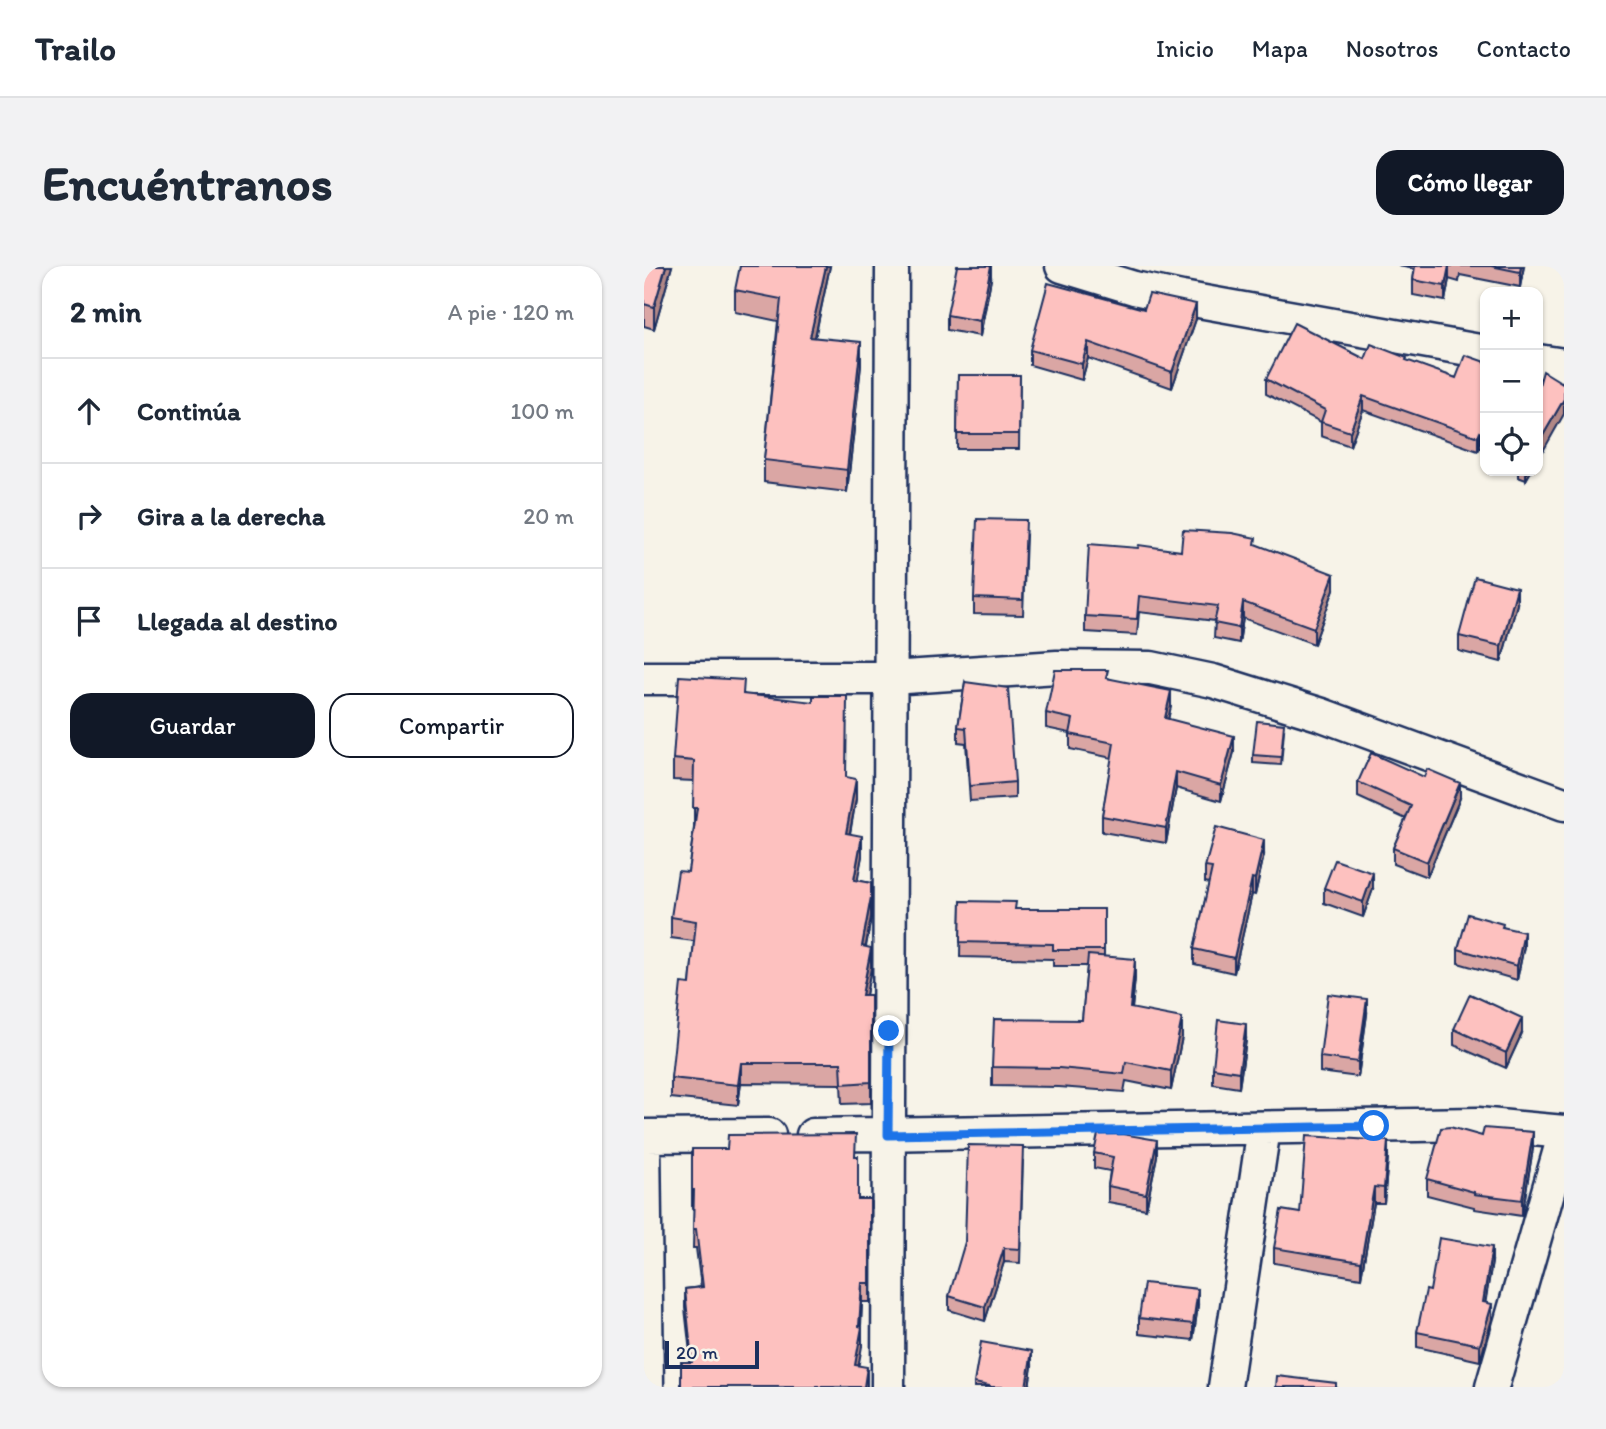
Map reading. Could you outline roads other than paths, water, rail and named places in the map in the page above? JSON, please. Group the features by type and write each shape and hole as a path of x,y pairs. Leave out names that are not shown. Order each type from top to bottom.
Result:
{"street":[{"path":"888,1387 892,266"},
{"path":"1062,266 1134,288 1182,298 1480,351"},
{"path":"1543,362 1564,365"},
{"path":"644,678 890,678 1057,667 1151,668 1213,681 1322,715 1564,804"},
{"path":"647,1387 644,1138 1478,1124 1564,1134 1492,1387"},
{"path":"1225,1387 1264,1128"}]}
